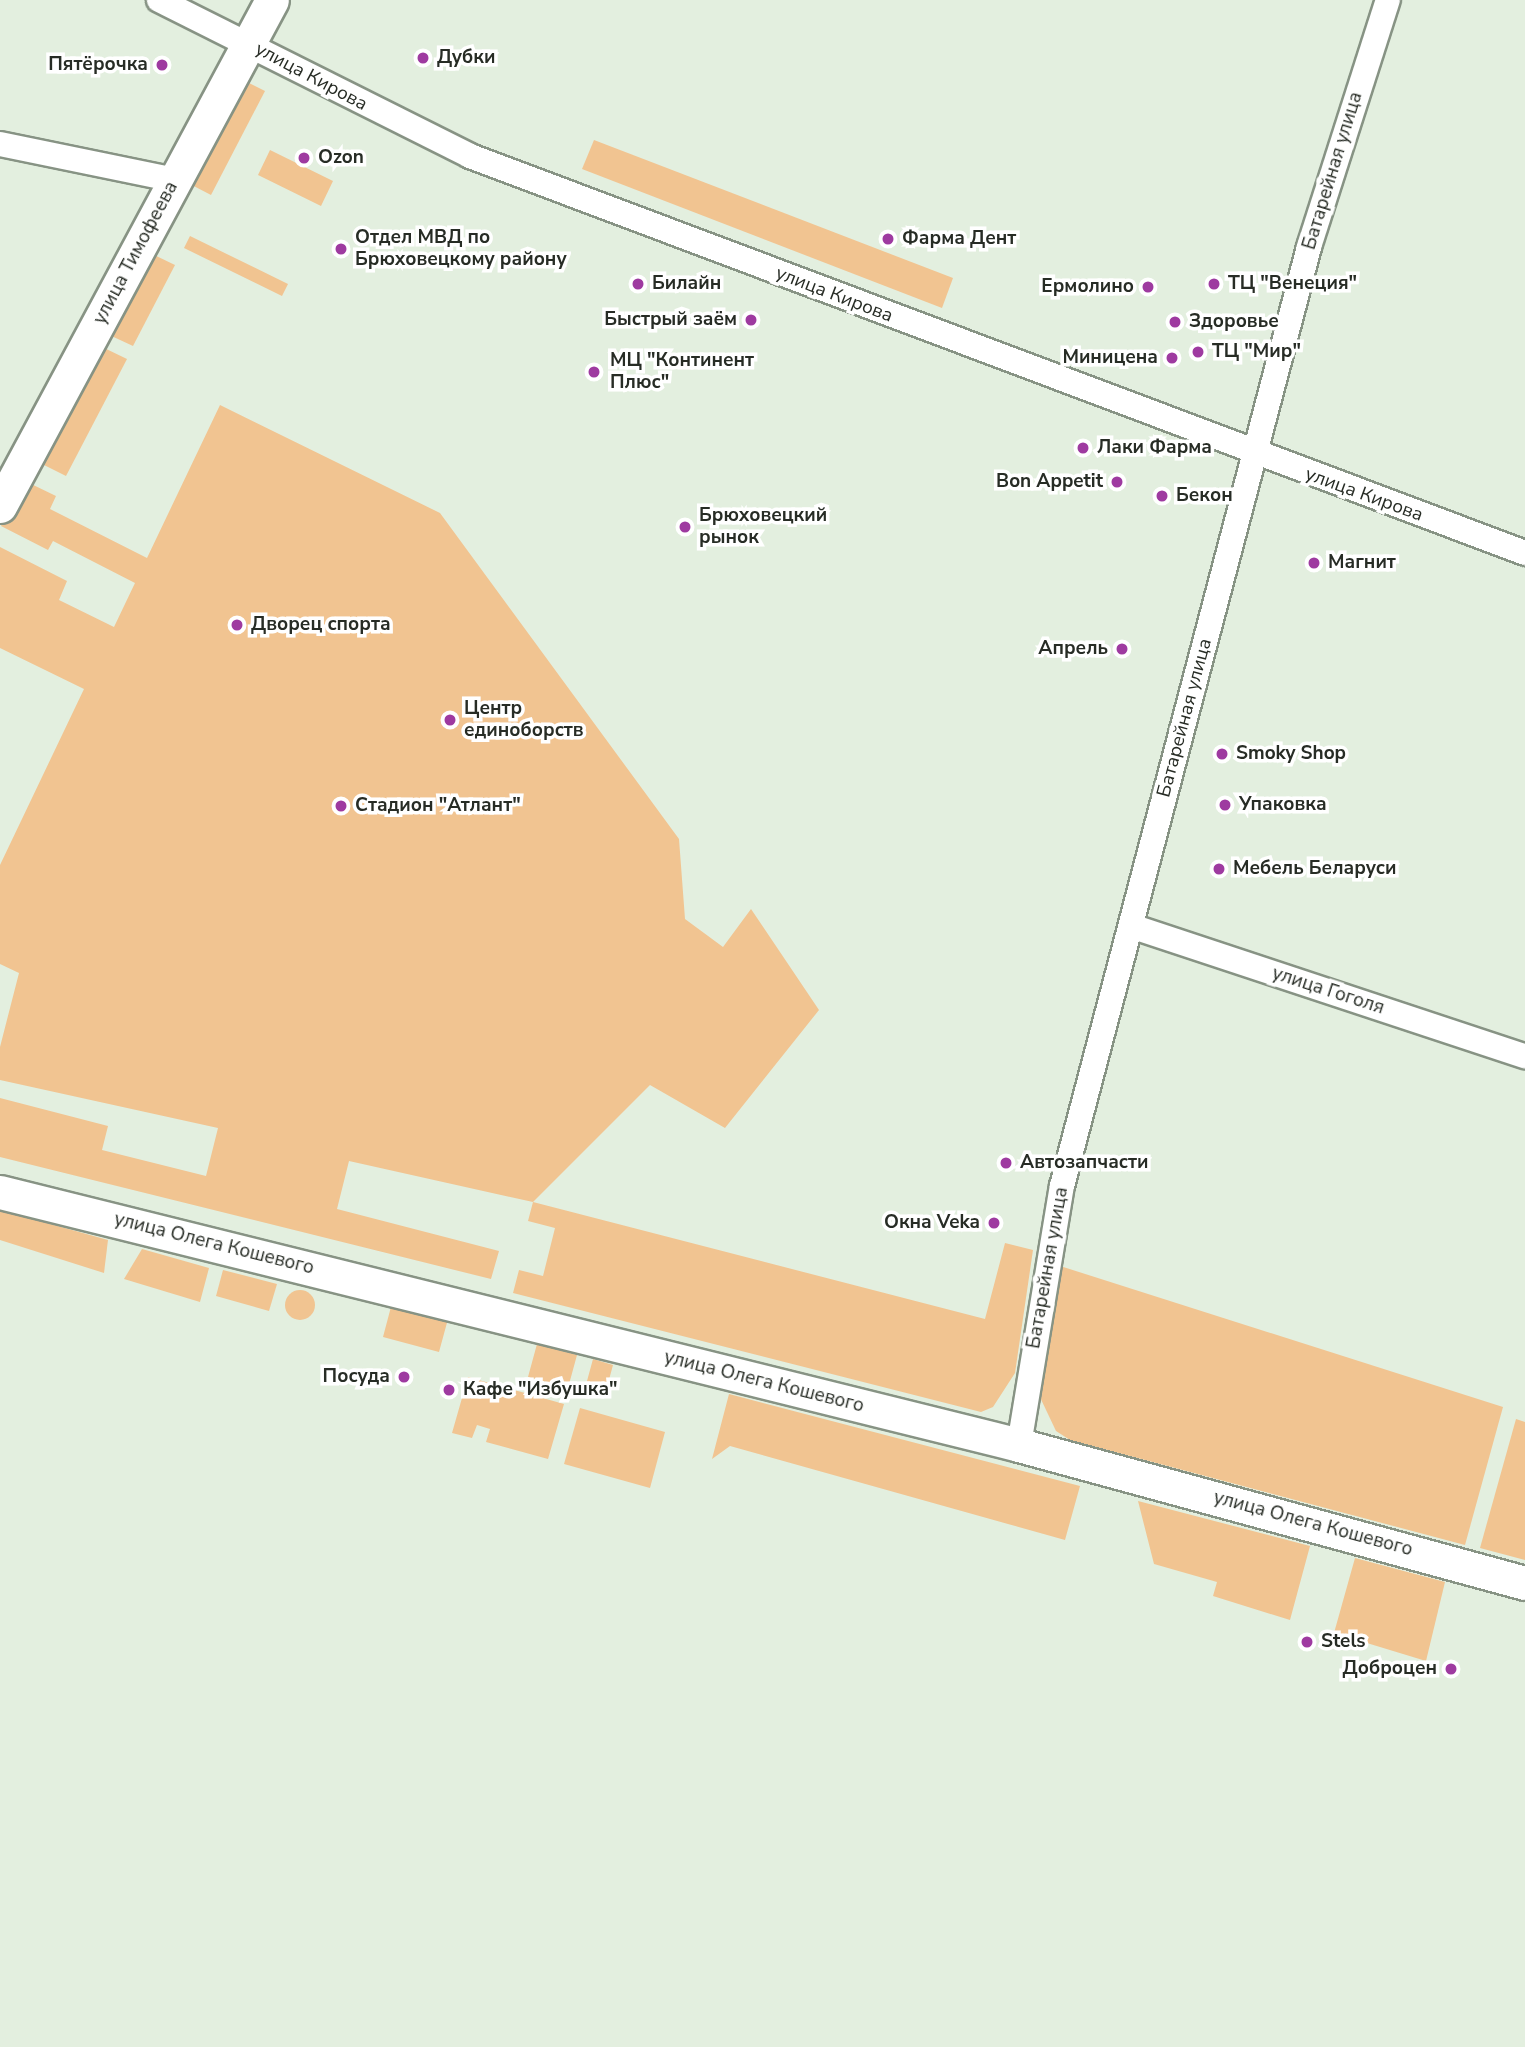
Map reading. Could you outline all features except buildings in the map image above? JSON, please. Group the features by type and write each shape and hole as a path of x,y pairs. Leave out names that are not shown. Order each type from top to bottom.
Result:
{"street":[{"name":"улица Кирова","path":"159,0 470,156 1254,456 1525,553"},
{"name":"улица Тимофеева","path":"0,506 272,0"},
{"name":"Батарейная улица","path":"1019,1445 1054,1221 1316,222 1388,0"},
{"path":"0,144 175,180"},
{"name":"улица Гоголя","path":"1131,926 1525,1056"},
{"name":"улица Олега Кошевого","path":"0,1192 1019,1445 1525,1583"}],"shaded area":[{"path":"241,79 265,91 211,195 186,182"},
{"path":"594,140 953,278 942,308 582,169"},
{"path":"270,150 333,181 321,206 258,175"},
{"path":"190,236 288,284 282,296 184,248"},
{"path":"148,252 175,265 133,346 105,333"},
{"path":"98,345 127,359 66,476 36,461"},
{"name":"Стадион \"Атлант\"","path":"220,405 440,513 679,839 685,919 723,947 751,909 819,1010 725,1128 650,1085 533,1202 349,1161 337,1209 499,1251 491,1279 0,1157 0,1098 108,1126 102,1150 206,1176 218,1128 0,1080 0,1047 19,973 0,964 0,865 84,689 0,648 0,547 67,581 59,600 114,627 135,583 53,541 48,550 1,526 25,481 56,496 50,509 147,558"},
{"path":"533,1202 985,1319 1005,1243 1033,1250 1015,1373 993,1407 981,1412 513,1293 519,1270 543,1276 555,1228 528,1221"},
{"path":"0,1210 108,1240 104,1273 0,1240"},
{"path":"142,1249 209,1268 200,1302 124,1279"},
{"path":"1057,1265 1503,1407 1465,1545 1070,1440 1056,1431 1038,1393"},
{"path":"223,1270 277,1284 269,1311 216,1296"},
{"path":"300,1290 311,1294 315,1305 311,1316 300,1320 289,1316 285,1305 289,1294"},
{"path":"392,1303 448,1319 439,1352 383,1337"},
{"path":"537,1344 577,1355 568,1388 528,1377"},
{"path":"593,1359 613,1365 604,1398 584,1392"},
{"path":"468,1377 564,1404 548,1459 486,1442 490,1429 477,1425 472,1438 452,1433"},
{"path":"729,1394 1080,1486 1065,1540 730,1446 712,1459"},
{"path":"580,1408 665,1432 650,1488 564,1464"},
{"path":"1516,1419 1525,1422 1525,1560 1480,1548"},
{"path":"1138,1501 1310,1546 1290,1620 1213,1596 1217,1582 1154,1564"},
{"path":"1355,1558 1445,1582 1426,1661 1334,1633"}],"place":[{"name":"Дубки","path":"423,58"},
{"name":"Пятёрочка","path":"162,65"},
{"name":"Ozon","path":"304,158"},
{"name":"Фарма Дент","path":"888,239"},
{"name":"Отдел МВД по Брюховецкому району","path":"341,249"},
{"name":"Билайн","path":"638,284"},
{"name":"ТЦ \"Венеция\"","path":"1214,284"},
{"name":"Ермолино","path":"1148,287"},
{"name":"Быстрый заём","path":"751,320"},
{"name":"Здоровье","path":"1175,322"},
{"name":"ТЦ \"Мир\"","path":"1198,352"},
{"name":"Миницена","path":"1172,358"},
{"name":"МЦ \"Континент Плюс\"","path":"594,372"},
{"name":"Лаки Фарма","path":"1083,448"},
{"name":"Bon Appetit","path":"1117,482"},
{"name":"Бекон","path":"1162,496"},
{"name":"Брюховецкий рынок","path":"685,527"},
{"name":"Магнит","path":"1314,563"},
{"name":"Дворец спорта","path":"237,625"},
{"name":"Апрель","path":"1122,649"},
{"name":"Центр единоборств","path":"450,720"},
{"name":"Smoky Shop","path":"1222,754"},
{"name":"Упаковка","path":"1225,805"},
{"name":"Стадион \"Атлант\"","path":"341,806"},
{"name":"Мебель Беларуси","path":"1219,869"},
{"name":"Автозапчасти","path":"1006,1163"},
{"name":"Окна Veka","path":"994,1223"},
{"name":"Посуда","path":"404,1377"},
{"name":"Кафе \"Избушка\"","path":"449,1390"},
{"name":"Stels","path":"1307,1642"},
{"name":"Доброцен","path":"1451,1669"}]}
